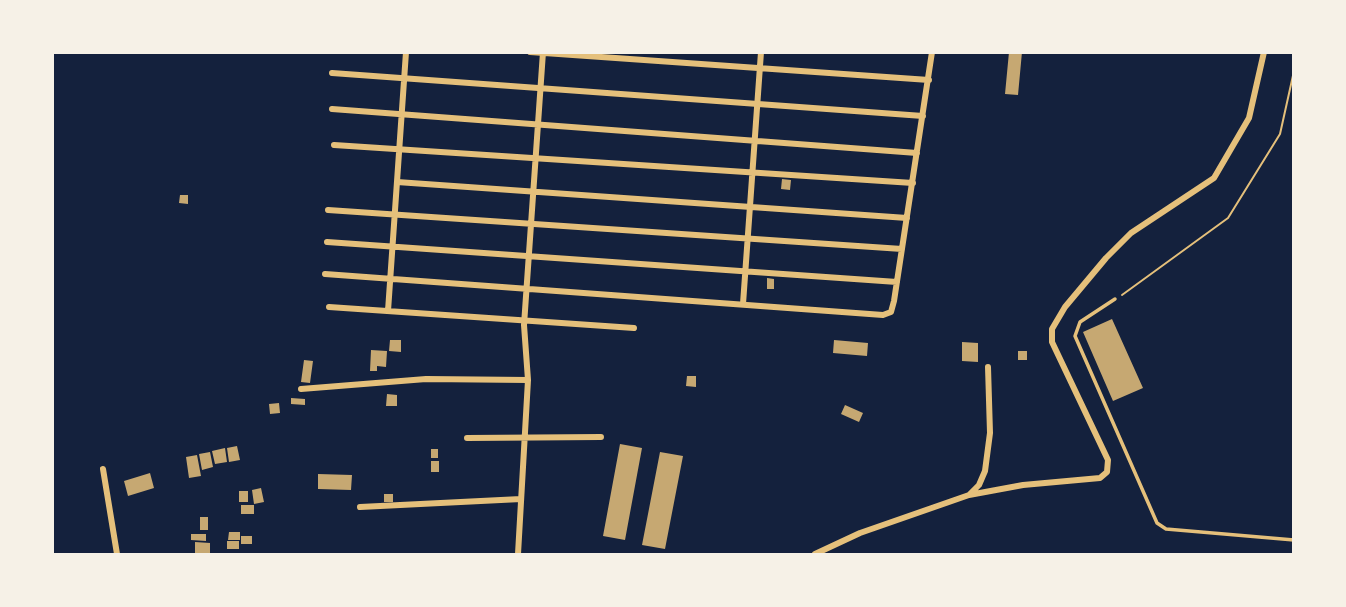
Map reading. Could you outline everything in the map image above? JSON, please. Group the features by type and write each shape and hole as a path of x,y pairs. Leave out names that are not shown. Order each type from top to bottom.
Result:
{"street":[{"path":"388,311 406,52"},
{"path":"530,52 929,80"},
{"path":"743,304 761,52"},
{"path":"325,274 883,315 891,312 897,282 932,52"},
{"path":"815,555 860,533 969,495 1023,485 1100,478 1107,472 1108,460 1052,342 1052,329 1065,307 1131,233 1214,178 1249,118 1264,52"},
{"path":"518,555 528,380 524,320 543,53"},
{"path":"332,73 923,116"},
{"path":"332,109 917,153"},
{"path":"334,145 912,183"},
{"path":"397,182 907,218"},
{"path":"328,210 902,249"},
{"path":"327,242 897,282"},
{"path":"329,307 634,328"},
{"path":"969,495 979,485 985,471 990,433 988,367"},
{"path":"300,389 426,379 528,380"},
{"path":"467,438 601,437"},
{"path":"103,469 117,555"},
{"path":"360,507 521,499"}],"lane":[{"path":"1115,299 1080,322 1075,336 1157,523 1166,529 1293,540"}],"path":[{"path":"1115,299 1227,218 1280,134 1293,71"}],"building":[{"path":"1009,52 1022,52 1018,95 1005,94"},
{"path":"782,179 791,180 790,190 781,189"},
{"path":"180,195 188,195 188,204 179,203"},
{"path":"767,278 774,279 774,289 767,289"},
{"path":"1112,319 1143,388 1113,401 1083,332"},
{"path":"390,340 401,340 401,352 389,351"},
{"path":"834,340 868,343 867,356 833,353"},
{"path":"962,342 978,343 978,362 962,361"},
{"path":"371,350 387,351 386,367 377,366 377,371 370,371"},
{"path":"1018,351 1027,351 1027,360 1018,360"},
{"path":"304,360 313,361 310,383 301,382"},
{"path":"687,376 696,376 696,387 686,386"},
{"path":"387,394 397,395 397,406 386,406"},
{"path":"291,398 305,399 305,405 291,404"},
{"path":"279,403 280,413 270,414 269,404"},
{"path":"845,405 863,413 859,422 841,414"},
{"path":"620,444 642,448 625,540 603,536"},
{"path":"237,446 240,460 229,462 227,448"},
{"path":"225,448 227,462 215,464 212,451"},
{"path":"431,449 438,449 438,458 431,458"},
{"path":"210,452 213,467 202,470 199,454"},
{"path":"660,452 683,456 665,549 642,545"},
{"path":"197,455 201,476 189,478 186,457"},
{"path":"431,461 439,461 439,472 431,472"},
{"path":"150,473 154,488 128,496 124,481"},
{"path":"318,474 352,475 351,490 318,489"},
{"path":"261,488 264,502 254,504 252,490"},
{"path":"239,491 248,491 248,502 239,502"},
{"path":"384,494 393,494 393,502 384,502"},
{"path":"241,505 254,505 254,514 241,514"},
{"path":"200,517 208,517 208,530 200,530"},
{"path":"229,532 240,532 240,540 228,540"},
{"path":"191,534 206,534 206,541 191,540"},
{"path":"241,536 252,536 252,544 241,544"},
{"path":"227,541 239,541 239,549 227,549"},
{"path":"195,542 210,543 210,554 195,554"}]}
